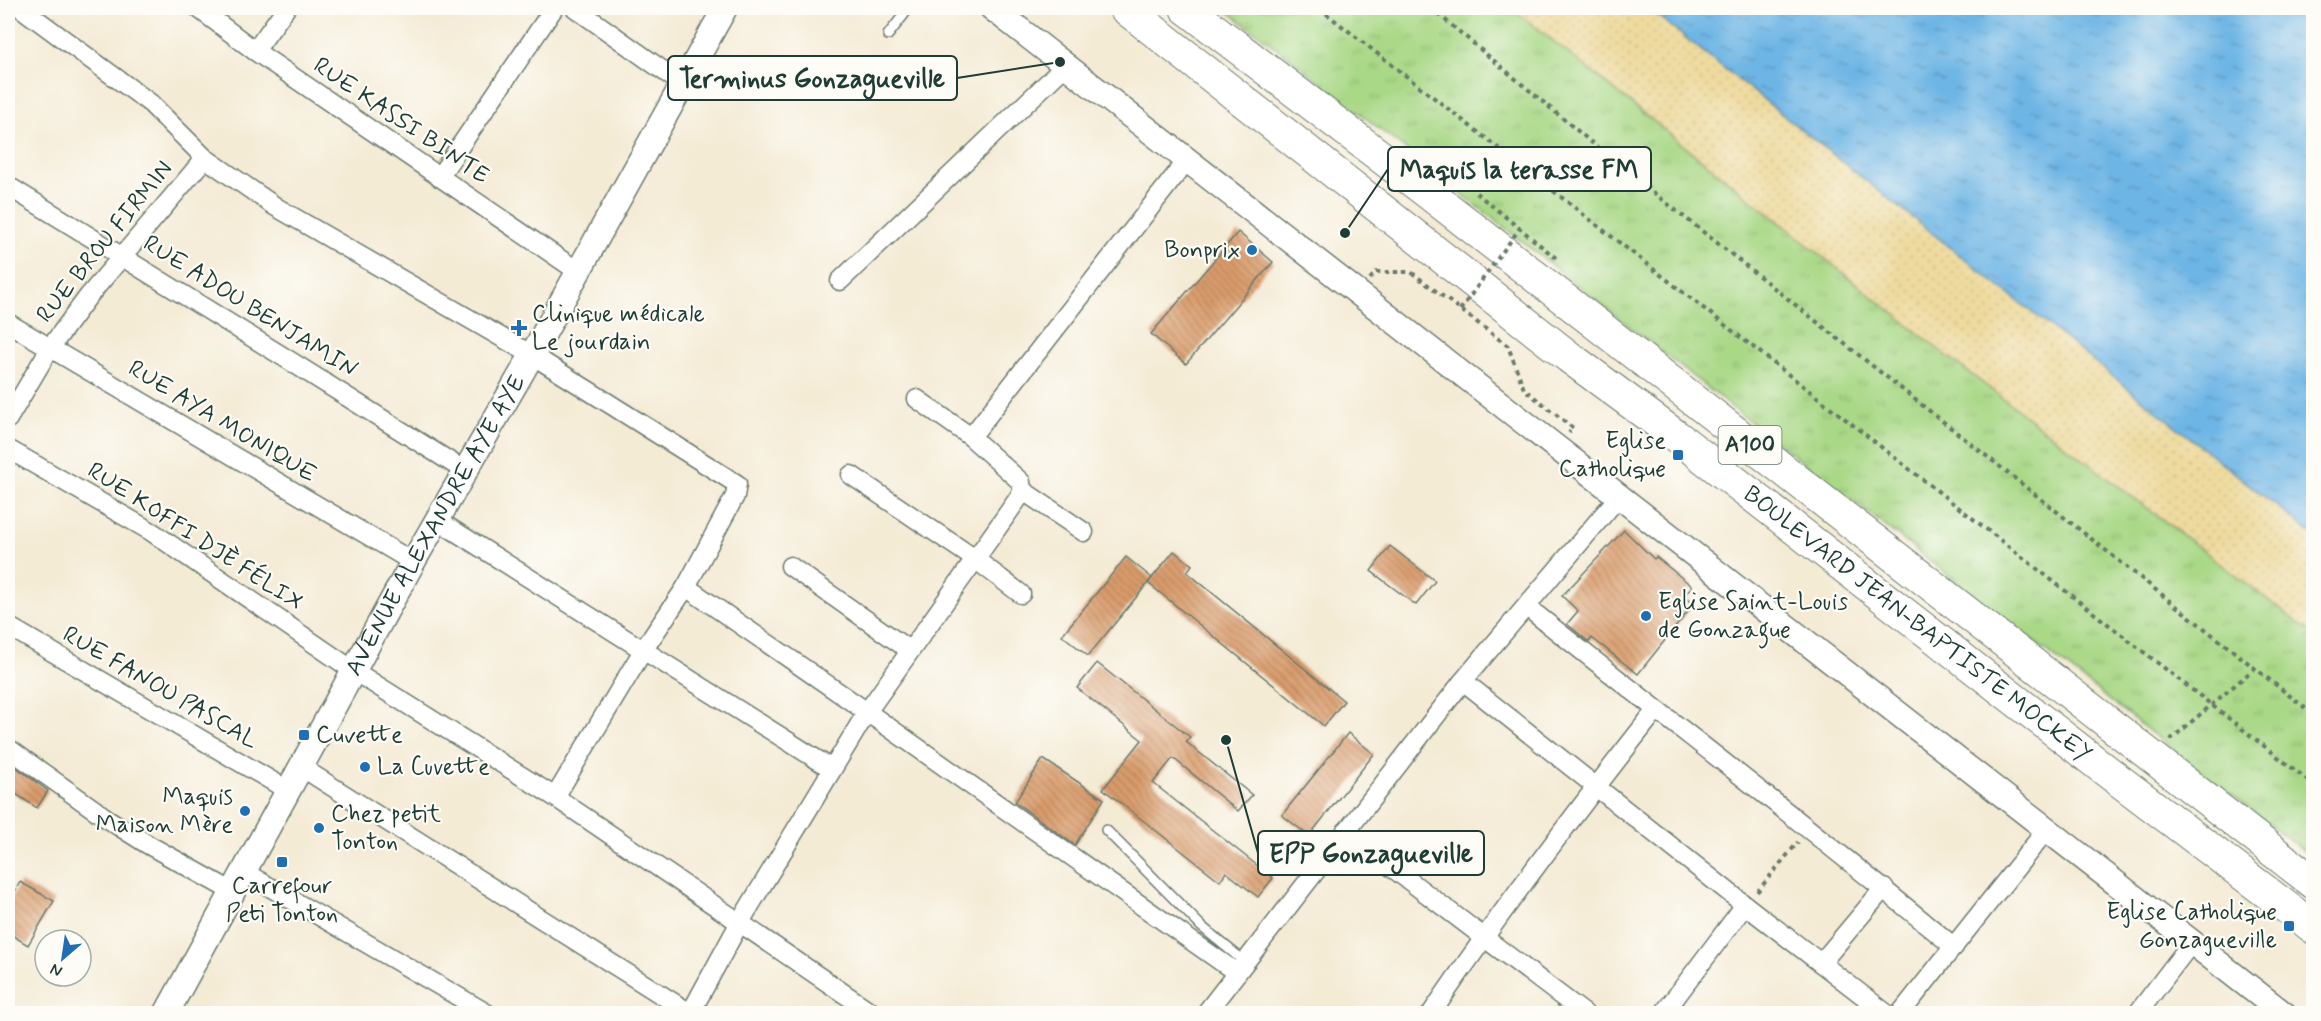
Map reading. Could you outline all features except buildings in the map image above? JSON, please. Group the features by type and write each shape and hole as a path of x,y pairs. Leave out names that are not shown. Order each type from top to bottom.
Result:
{"highway":[{"name":"BOULEVARD JEAN-BAPTISTE MOCKEY","path":"1125,8 1569,357 1676,436 2104,769 2313,928"},
{"name":"BOULEVARD JEAN-BAPTISTE MOCKEY","path":"1185,8 1423,189 2313,883"}],"street":[{"path":"21,8 150,103 205,158 276,207 532,355 737,484 735,496 686,587 644,650 555,797"},
{"name":"RUE KASSI BINTE","path":"198,8 255,51 579,272"},
{"path":"255,51 286,8"},
{"path":"439,177 554,8"},
{"path":"575,8 682,84"},
{"name":"AVENUE ALEXANDRE AYE AYE","path":"166,1014 413,562 579,272 725,8"},
{"path":"992,8 2284,1014"},
{"path":"840,281 1066,65"},
{"name":"RUE BROU FIRMIN","path":"8,419 50,348 205,158"},
{"path":"971,437 1188,159"},
{"name":"RUE ADOU BENJAMIN","path":"8,186 465,471"},
{"name":"RUE AYA MONIQUE","path":"8,323 413,562"},
{"path":"301,768 690,1013 740,922 867,712 1022,490 1021,482 971,437 917,399"},
{"name":"RUE KOFFI DJÈ FÉLIX","path":"8,449 152,532 354,671 555,797 874,1014"},
{"path":"851,475 1021,594"},
{"path":"1022,490 1084,532"},
{"path":"1216,1010 1241,968 1463,681 1620,495"},
{"path":"437,520 832,769"},
{"path":"790,566 909,650"},
{"path":"686,587 1241,968"},
{"path":"1527,607 1884,888 1954,947"},
{"name":"RUE FANOU PASCAL","path":"8,626 289,791"},
{"path":"1463,681 1887,1014"},
{"path":"1431,1014 1483,937 1656,710"},
{"path":"8,748 147,844 238,882 488,1014"},
{"path":"1900,1014 2047,829"},
{"path":"1345,832 1585,1014"},
{"path":"1821,963 1884,888"},
{"path":"1663,1014 1746,905"},
{"path":"2137,1014 2193,942"}],"lane":[{"path":"888,35 909,8"},
{"path":"1106,830 1241,968"}],"path":[{"path":"1319,8 2313,785"},
{"path":"1431,8 1616,163 2313,715"},
{"path":"1500,149 1473,183 1475,192 1557,258"},
{"path":"1460,310 1520,228"},
{"path":"1358,293 1376,272 1411,272 1508,346 1524,389 1573,428 1557,448"},
{"path":"2154,759 2166,744 2213,706 2254,668"},
{"path":"1746,905 1808,830"}],"green space":[{"path":"1223,8 1512,8 1947,356 2313,634 2313,858 1715,394"}],"sand":[{"path":"1512,8 1648,8 2313,535 2313,634 1947,356"}],"water":[{"path":"1648,8 2313,8 2313,535"}],"place":[{"name":"Terminus Gonzagueville","path":"1060,62"},
{"name":"Maquis la terasse FM","path":"1345,233"},
{"name":"Bonprix","path":"1252,250"},
{"name":"Clinique médicale Le jourdain","path":"519,328"},
{"name":"Eglise Catholique","path":"1678,455"},
{"name":"Eglise Saint-Louis de Gonzague","path":"1646,616"},
{"name":"Cuvette","path":"304,735"},
{"name":"EPP Gonzagueville","path":"1226,740"},
{"name":"La Cuvette","path":"365,767"},
{"name":"Maquis Maison Mère","path":"245,811"},
{"name":"Chez petit Tonton","path":"319,828"},
{"name":"Carrefour Peti Tonton","path":"282,862"},
{"name":"Eglise Catholique Gonzagueville","path":"2289,926"}]}
